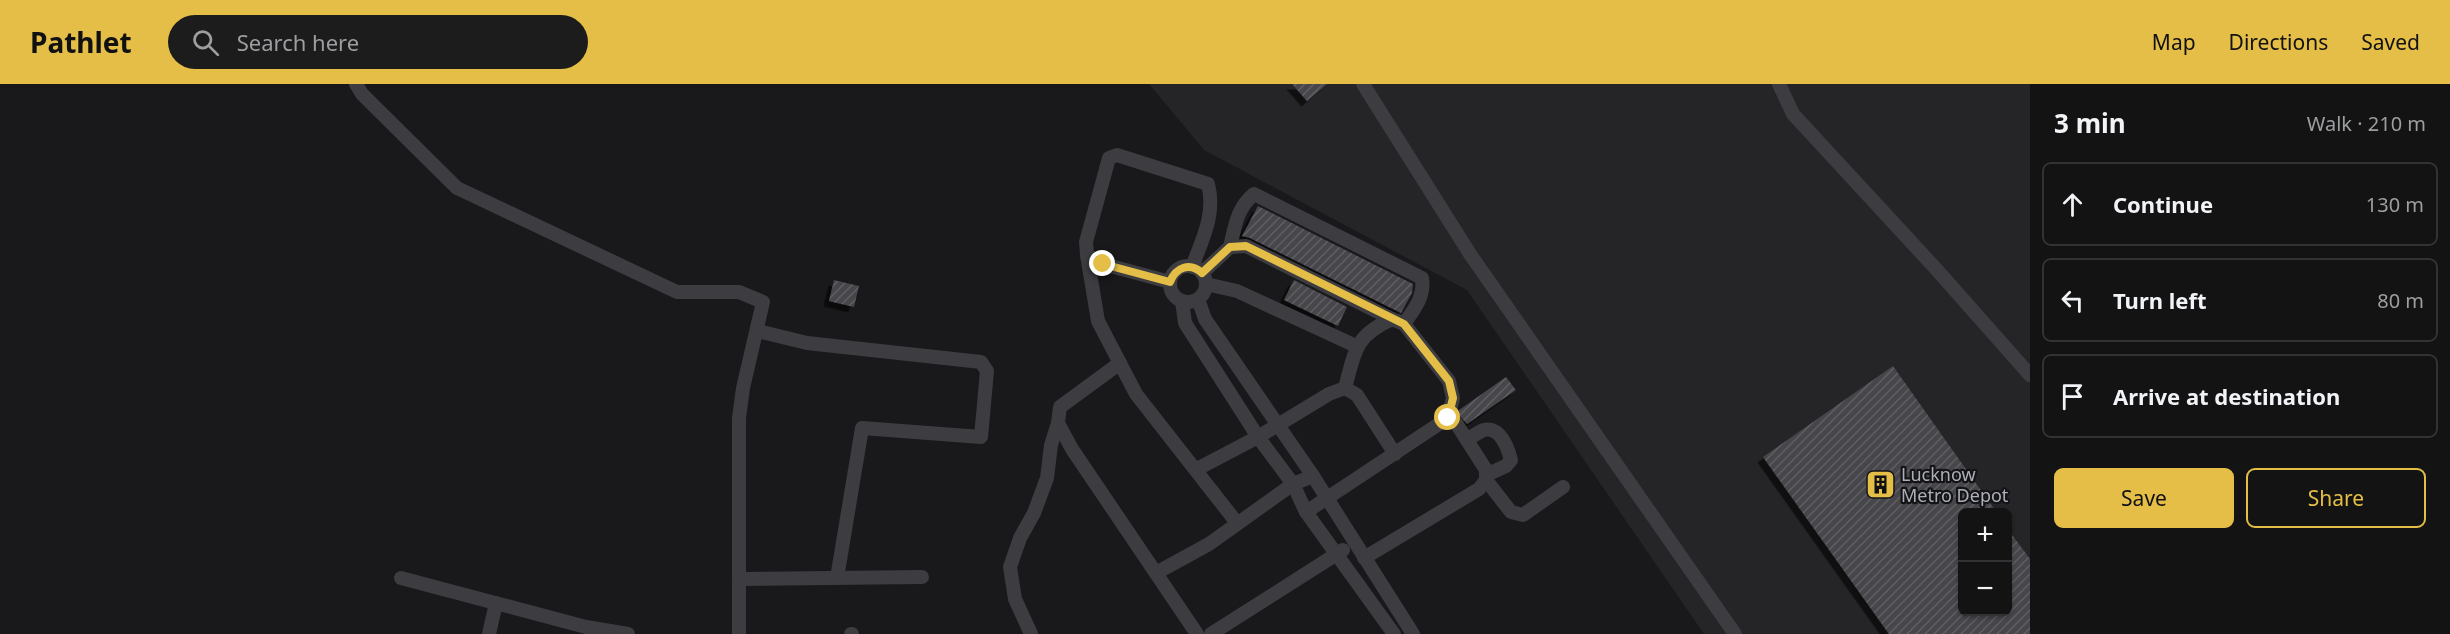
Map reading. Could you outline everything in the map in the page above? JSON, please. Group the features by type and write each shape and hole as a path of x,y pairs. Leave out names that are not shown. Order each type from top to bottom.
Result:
{"street":[{"path":"356,84 362,94 457,188 677,292 739,292 754,296 763,302 743,388 739,418 739,634"},
{"path":"1363,84 1470,254 1735,634"},
{"path":"1779,84 1793,114 2030,375"},
{"path":"1237,523 1136,394 1098,321 1086,242 1109,158 1117,154 1208,184 1211,195 1211,215 1200,275 1202,295 1193,302 1182,301 1173,293 1170,282 1181,268 1200,275 1238,291 1356,346"},
{"path":"1200,275 1230,247 1240,210 1244,202 1254,194 1422,279 1424,290 1420,301 1398,322 1373,328 1356,346 1345,388"},
{"path":"1230,247 1246,246 1398,322 1449,381 1453,398 1448,418 1306,512"},
{"path":"1087,255 1103,264 1170,282"},
{"path":"1198,299 1204,319 1312,476 1413,634"},
{"path":"1182,301 1185,323 1258,437 1293,484 1306,512 1337,554 1388,632 1402,616"},
{"path":"758,331 807,343 981,362 987,370 981,438 862,428 837,578"},
{"path":"1031,634 1015,599 1010,567 1020,538 1034,513 1047,478 1051,446 1060,407 1119,363"},
{"path":"1197,469 1258,437 1329,393 1345,388 1357,395 1395,454"},
{"path":"1448,418 1456,423 1486,470 1486,478 1511,512 1523,514 1563,487"},
{"path":"1058,423 1072,449 1197,634"},
{"path":"1364,558 1479,489 1486,478 1506,466 1511,460 1507,445 1494,431 1485,429 1467,440"},
{"path":"1156,573 1209,544 1293,484 1312,476"},
{"path":"1211,634 1354,542"},
{"path":"740,579 921,577"},
{"path":"401,578 586,627 628,634"},
{"path":"489,634 496,603"}],"shaded area":[{"path":"1149,84 2030,84 2030,634 1704,634 1467,290 1204,150"}],"building":[{"path":"1292,84 1327,84 1307,101"},
{"path":"1258,206 1413,284 1412,293 1401,313 1242,236"},
{"path":"834,280 859,286 854,307 829,301"},
{"path":"1294,280 1347,307 1338,326 1284,300"},
{"name":"Lucknow Metro Depot","path":"1893,366 1993,508 1958,508 1958,616 2012,616 2012,535 2030,559 2030,634 1889,634 1763,457"},
{"path":"1506,377 1516,390 1467,424 1458,414 1459,410"}],"place":[{"name":"Lucknow Metro Depot","path":"1880,485"}],"route":[{"path":"1103,264 1170,282 1172,276 1181,268 1192,267 1202,273 1230,247 1246,246 1404,324 1449,381 1453,398 1448,418"}]}
